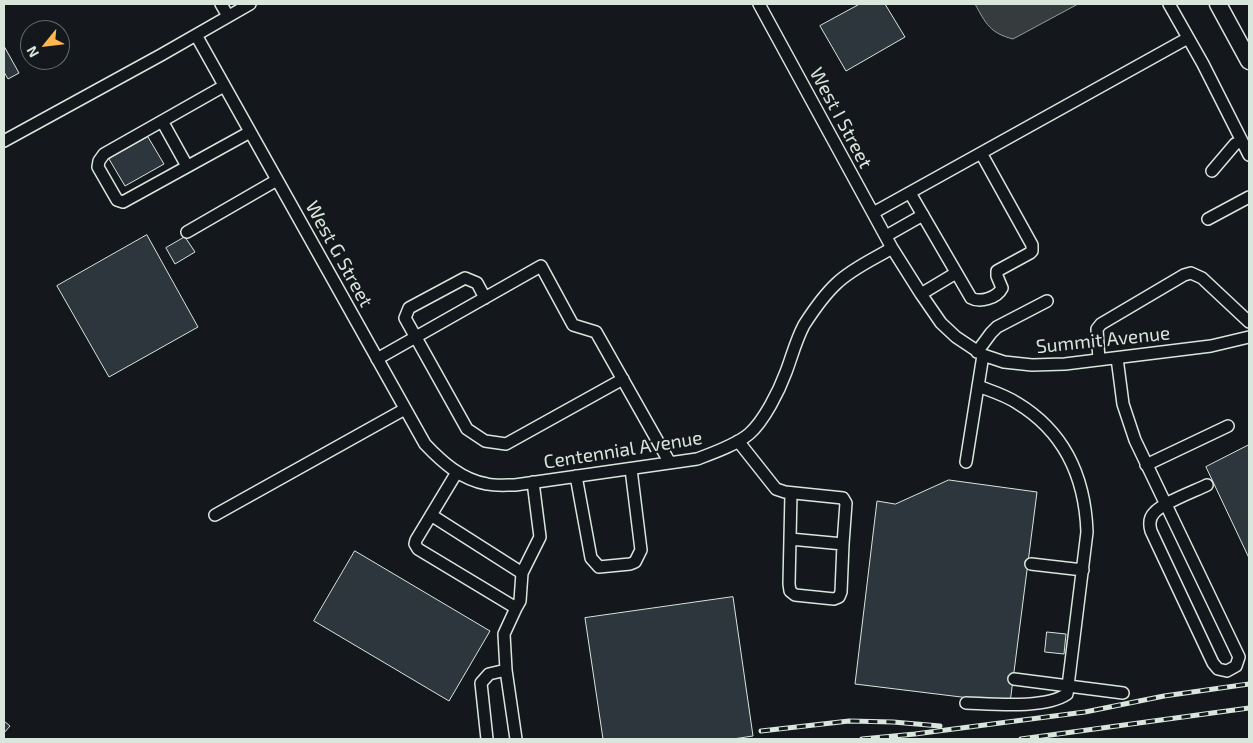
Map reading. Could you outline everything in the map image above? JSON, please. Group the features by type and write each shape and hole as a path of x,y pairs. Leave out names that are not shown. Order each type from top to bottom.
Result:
{"highway":[{"path":"1218,4 1249,61"}],"street":[{"path":"221,4 228,16"},
{"path":"4,141 161,56 250,4"},
{"name":"West I Street","path":"760,4 892,248"},
{"path":"1169,4 1249,155"},
{"name":"West G Street","path":"196,35 425,444 441,461 462,475"},
{"path":"873,214 1188,38"},
{"path":"224,86 104,154 99,160 98,167 117,200 123,202 250,132"},
{"path":"162,121 187,166"},
{"path":"1212,171 1235,144 1242,141"},
{"path":"910,193 971,298 984,300 1002,290 997,272 1030,253 1033,248 981,153"},
{"path":"187,232 277,180"},
{"path":"1208,219 1249,197"},
{"path":"886,236 923,215"},
{"name":"Summit Avenue","path":"892,248 941,323 956,337 980,353 1004,362 1032,365 1065,364 1211,346 1249,337"},
{"name":"Centennial Avenue","path":"462,475 487,484 515,485 697,460 721,450 749,434 760,421 772,402 786,373 804,326 836,284 892,248"},
{"path":"377,359 541,266 573,325 596,332 670,463"},
{"path":"1099,360 1097,329 1100,324 1184,275 1191,273 1202,278 1249,322"},
{"path":"921,294 956,274"},
{"path":"485,298 477,282 465,278 410,308 405,318 467,429 485,441 506,444 623,380"},
{"path":"966,462 978,386 980,353 991,333 997,327 1047,301"},
{"path":"1117,358 1125,412 1146,465 1165,505 1239,657 1236,666 1227,672 1218,669 1213,663 1151,532 1149,524 1150,518 1158,509 1165,505 1207,485"},
{"path":"966,703 1003,705 1055,701 1068,694 1087,532 1082,488 1063,445 1033,413 1016,402 978,386"},
{"path":"215,515 405,409"},
{"path":"1146,465 1228,426"},
{"path":"738,441 776,489 791,493 843,498 846,503 841,592 839,597 794,595 790,591 791,493"},
{"path":"576,476 591,558 599,567 630,564 635,562 641,550 631,469"},
{"path":"462,475 430,515 415,544 418,549 516,608"},
{"path":"516,739 506,670 504,634 520,601 522,573 540,537 534,482"},
{"path":"430,515 522,573"},
{"path":"790,539 843,544"},
{"path":"1031,564 1083,570"},
{"path":"487,739 481,683 489,674 506,670"},
{"path":"1014,679 1123,693"}],"shaded area":[{"path":"975,4 1078,4 1013,39 999,34 989,27"}],"building":[{"path":"860,4 885,4 905,37 846,71 820,26"},
{"path":"4,46 19,73 8,79 4,72"},
{"path":"148,137 164,164 125,186 109,159"},
{"path":"147,235 198,327 109,377 57,286"},
{"path":"185,237 195,252 175,264 166,248"},
{"path":"1249,445 1249,558 1206,467"},
{"path":"949,480 1037,492 1010,703 855,684 877,501 895,504"},
{"path":"355,551 490,631 449,701 314,621"},
{"path":"733,597 753,736 733,739 603,739 585,618"},
{"path":"1047,632 1066,634 1064,654 1045,652"},
{"path":"4,721 10,726 4,733"}],"railway":[{"path":"862,739 1085,712 1164,696 1249,684"},
{"path":"1021,739 1249,708"},
{"path":"761,731 849,721 940,726"}]}
